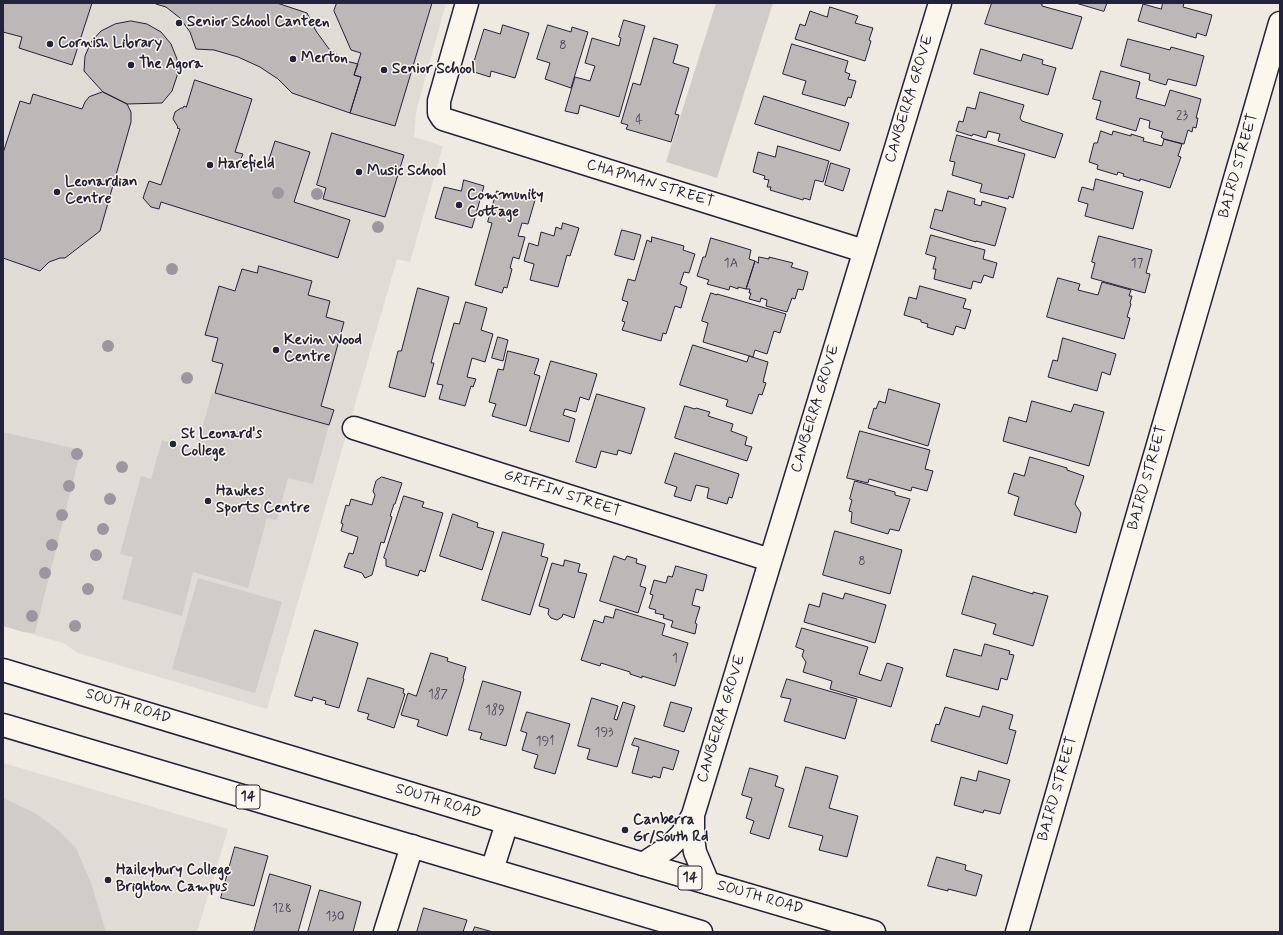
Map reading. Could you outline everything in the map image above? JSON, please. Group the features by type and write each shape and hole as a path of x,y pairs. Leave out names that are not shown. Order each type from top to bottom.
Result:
{"street":[{"name":"CHAPMAN STREET","path":"467,3 439,101 439,113 443,119 864,251"},
{"name":"CANBERRA GROVE","path":"643,864 669,847 682,834 693,815 940,3"},
{"name":"BAIRD STREET","path":"1017,932 1280,23"},
{"name":"GRIFFIN STREET","path":"354,428 770,560"},
{"name":"SOUTH ROAD","path":"3,670 643,864 874,932"},
{"name":"14","path":"3,725 701,932"},
{"name":"CANBERRA GROVE","path":"693,815 693,838 695,852 708,883"},
{"path":"492,870 507,823"},
{"path":"385,932 412,846"}],"shaded area":[{"name":"St Leonard's College","path":"3,3 446,3 416,112 414,137 443,146 410,262 397,259 267,709 78,653 63,643 3,626"},
{"path":"716,3 773,3 717,178 666,162"},
{"name":"Hawkes Sports Centre","path":"212,393 329,425 313,484 288,478 277,520 267,518 248,588 193,572 182,616 122,599 133,557 120,554 141,476 151,479 162,440 196,450"},
{"path":"3,432 81,450 35,633 23,632 3,626"},
{"path":"198,578 282,602 255,693 172,669"},
{"name":"Haileybury College Brighton Campus","path":"3,763 228,829 197,932 3,932"},
{"path":"3,798 35,813 58,830 76,848 91,883 106,932 3,932"}],"building":[{"path":"3,3 92,3 72,65 19,48 22,37 3,32"},
{"name":"Merton","path":"156,3 277,3 307,13 316,31 329,49 346,61 358,64 354,75 361,77 350,113 292,93 278,79 260,67 238,57 214,50 196,49 190,32 180,18 166,7"},
{"name":"Senior School","path":"337,3 432,3 395,126 350,113 361,77 354,75 361,53 351,50 334,11"},
{"path":"992,3 1037,3 1042,4 1042,6 1082,17 1072,49 985,24"},
{"path":"1076,3 1107,3 1104,11"},
{"path":"1163,3 1184,3 1183,7 1212,15 1206,36 1197,33 1196,38 1138,21 1143,4 1161,9"},
{"path":"830,7 858,16 855,23 873,28 865,61 795,39 800,24 805,26 810,11 827,17"},
{"path":"624,20 645,26 619,117 580,105 578,114 565,111 575,77 590,81 595,66 585,63 592,38 619,46 621,38 619,37"},
{"name":"The Agora","path":"131,21 147,24 161,32 171,44 177,59 177,76 172,91 162,103 127,104 103,92 84,71 85,56 91,42 101,31 115,24"},
{"path":"503,25 529,33 515,78 491,71 490,77 471,71 484,29 500,34"},
{"path":"548,25 571,32 572,27 588,32 571,88 545,79 550,63 537,59"},
{"path":"654,38 678,45 673,63 689,68 675,114 679,115 671,142 626,129 628,125 621,123 633,83 640,85"},
{"path":"1128,39 1170,50 1171,47 1204,56 1196,86 1168,79 1166,85 1149,80 1150,74 1121,66"},
{"path":"792,44 848,61 845,72 850,74 848,79 856,81 851,98 848,97 845,106 802,94 806,81 783,74"},
{"path":"981,49 1021,61 1023,54 1043,60 1042,64 1056,68 1048,95 974,74"},
{"path":"1101,71 1140,82 1136,98 1165,106 1170,90 1201,99 1196,118 1198,118 1196,128 1193,127 1192,132 1188,130 1184,144 1164,139 1161,137 1163,132 1149,128 1150,121 1140,118 1136,131 1096,119 1101,101 1093,99"},
{"name":"Harefield","path":"195,80 252,99 235,152 243,154 240,161 266,169 275,141 310,152 294,202 350,220 338,258 161,202 159,209 151,207 143,198 149,181 161,185 180,129 177,128 178,127 173,119 175,112 184,106 186,107"},
{"name":"Leonardian Centre","path":"103,92 127,104 131,112 131,122 100,231 65,258 60,258 49,262 40,271 3,258 3,153 20,101 30,104 33,94 82,109 89,97"},
{"path":"980,92 1024,105 1020,118 1022,121 1063,134 1055,158 998,141 1000,134 988,131 986,138 973,134 972,136 956,131 959,121 963,122 967,107 975,109"},
{"path":"764,96 849,123 840,151 755,124"},
{"path":"1101,131 1112,135 1113,131 1131,136 1131,134 1144,138 1143,141 1162,146 1164,139 1182,144 1178,156 1181,157 1170,188 1140,179 1140,181 1123,176 1124,174 1118,172 1117,175 1097,169 1098,165 1089,162 1094,143 1097,143"},
{"name":"Music School","path":"332,133 404,155 385,217 323,199 326,188 317,185"},
{"path":"957,135 1025,154 1013,198 1009,196 1008,199 980,192 982,184 952,175 955,162 950,161"},
{"path":"778,146 829,161 823,182 815,180 810,200 804,198 803,200 770,190 771,187 767,187 769,180 764,179 765,176 753,172 758,152 775,157"},
{"path":"831,163 850,169 843,191 825,185"},
{"path":"1096,179 1143,192 1133,229 1085,216 1088,204 1078,201 1082,187 1093,190"},
{"name":"Community Cottage","path":"464,180 484,186 472,228 435,218 444,187 461,191"},
{"path":"497,191 509,195 508,198 517,200 518,195 535,200 528,224 522,223 518,236 525,237 519,259 513,257 510,268 512,269 507,288 504,287 502,293 475,285 492,223 488,222"},
{"path":"948,191 975,199 974,204 981,206 982,201 1006,208 995,246 976,242 930,228 935,209 942,211"},
{"path":"563,223 579,228 570,256 567,255 558,287 530,280 534,264 524,261 529,243 538,246 541,232 554,236 556,227 561,229"},
{"path":"622,230 641,235 634,260 615,255"},
{"path":"931,235 985,250 983,259 997,263 993,278 984,275 981,283 973,281 971,289 934,279 936,269 933,269 936,257 926,254"},
{"path":"1099,236 1152,250 1146,273 1150,274 1145,293 1091,278 1095,263 1092,262"},
{"path":"652,237 684,246 683,250 695,254 689,273 684,272 680,284 687,287 681,308 675,306 666,334 663,333 661,341 622,330 625,322 622,321 628,302 622,300 628,279 635,281 647,240 651,242"},
{"path":"711,238 751,250 749,259 755,261 746,289 738,287 738,289 730,286 729,290 707,284 709,280 697,276"},
{"path":"759,257 769,259 769,257 793,263 791,267 808,272 803,290 798,289 795,299 792,298 787,312 766,306 767,300 761,298 760,302 749,299 751,293 749,293 750,289 746,289 755,261 758,263"},
{"name":"Kevin Wood Centre","path":"259,266 312,281 308,295 330,301 326,317 344,322 321,406 334,410 329,425 215,393 223,364 212,361 218,338 205,335 219,286 235,291 242,269 257,273"},
{"path":"1058,278 1080,284 1078,290 1098,295 1102,282 1131,290 1129,296 1132,296 1131,304 1127,317 1130,318 1124,339 1047,317"},
{"path":"920,286 966,299 963,308 971,310 965,329 956,326 953,335 927,327 928,324 921,322 921,320 904,315 909,297 916,299"},
{"path":"418,288 449,297 431,363 434,363 425,397 389,387 398,351 401,351"},
{"path":"711,293 786,314 780,333 774,331 767,354 755,350 753,357 703,342 708,323 702,321"},
{"path":"466,302 487,308 481,330 493,334 485,362 472,358 467,377 476,379 473,387 471,386 465,406 439,399 443,385 437,384 454,323 459,324"},
{"path":"498,337 508,340 503,361 492,358"},
{"path":"1063,338 1116,354 1110,375 1102,372 1097,391 1048,377 1053,360 1057,361"},
{"path":"693,345 747,362 749,356 768,362 763,382 766,383 762,395 759,394 752,414 726,406 728,400 680,385"},
{"path":"508,351 539,359 534,374 540,376 526,426 492,416 496,404 489,402 498,369 503,370"},
{"path":"551,361 597,374 589,400 580,397 576,412 565,409 563,415 575,419 569,442 530,431"},
{"path":"889,389 940,404 928,446 868,428 874,408 876,409 879,401 885,403"},
{"path":"597,394 645,408 631,454 618,450 617,455 601,451 596,468 576,462"},
{"path":"1032,401 1071,412 1074,404 1104,412 1089,466 1003,441 1009,417 1026,422"},
{"path":"685,406 710,412 708,416 733,424 731,431 747,437 745,445 752,447 747,461 675,438"},
{"path":"860,431 930,450 925,469 933,471 927,491 912,487 911,491 869,479 868,483 847,478"},
{"path":"675,453 739,474 732,498 729,497 727,504 707,498 709,488 696,485 691,501 674,496 677,487 665,483"},
{"path":"1030,457 1067,468 1067,470 1084,476 1075,504 1081,513 1076,533 1014,515 1019,497 1008,493 1014,473 1024,476"},
{"path":"382,477 402,483 390,516 392,517 384,543 381,542 372,575 365,578 362,573 344,567 349,553 353,554 358,537 341,531 343,524 341,523 346,505 349,506 351,499 372,505 375,495 373,491 376,481"},
{"path":"855,481 895,492 895,495 910,499 899,531 890,529 888,534 851,523 852,512 849,511 852,500 850,499"},
{"path":"404,496 424,502 422,507 443,513 425,572 420,570 418,576 386,566 386,559 384,558"},
{"path":"453,514 478,523 477,527 494,532 482,570 440,556"},
{"path":"835,531 902,550 890,594 823,575"},
{"path":"503,532 544,544 541,556 548,558 530,615 482,600"},
{"path":"614,556 625,560 627,556 637,559 636,563 646,566 640,586 646,588 638,613 600,601"},
{"path":"565,560 580,564 578,572 587,574 574,618 563,614 562,617 557,620 551,618 548,614 549,609 539,606 552,563 563,566"},
{"path":"676,566 707,575 703,591 696,589 692,605 700,607 695,623 697,624 695,634 671,627 673,621 663,618 664,615 655,613 656,610 649,608 653,595 650,594 654,580 666,583 668,576 672,577"},
{"path":"973,576 1033,594 1033,592 1048,596 1033,646 993,634 996,624 962,614"},
{"path":"823,593 843,599 845,593 886,605 875,643 804,622 809,604 819,607"},
{"path":"616,609 665,624 662,635 688,643 675,686 642,676 642,678 630,674 630,672 601,663 600,666 581,660 594,620 603,623 605,616 613,618"},
{"path":"802,628 868,647 859,674 881,681 887,663 903,668 891,707 830,689 832,681 803,672 806,662 802,656 804,650 796,647"},
{"path":"315,630 358,643 339,708 325,704 326,701 313,697 312,701 295,696"},
{"path":"985,644 1010,651 1009,654 1014,655 1007,680 1001,678 998,690 946,676 954,649 981,656"},
{"path":"431,653 448,658 447,661 466,667 464,679 447,736 417,726 419,720 401,715 408,693 416,696"},
{"path":"368,678 404,689 403,693 405,694 394,728 367,719 369,714 358,711"},
{"path":"787,679 857,699 845,739 784,721 791,699 781,697"},
{"path":"483,681 521,692 506,746 480,739 482,733 469,730"},
{"path":"592,698 618,706 614,719 617,720 623,702 635,706 617,767 587,759 590,749 578,746"},
{"path":"671,702 692,708 684,732 664,726"},
{"path":"983,706 1013,715 1009,729 1016,731 1007,764 931,741 936,724 939,725 945,707 979,717"},
{"path":"527,712 570,724 555,774 534,768 538,755 522,750 527,733 521,731"},
{"path":"635,738 679,751 673,770 663,767 660,778 653,776 652,778 632,773 639,747 632,745"},
{"path":"806,767 838,776 829,808 858,816 847,857 819,850 823,836 789,827"},
{"path":"750,768 778,776 775,786 784,789 769,839 750,833 754,821 746,818 752,798 742,795"},
{"path":"979,771 1010,780 1000,814 984,810 983,813 954,805 961,777 976,781"},
{"path":"235,847 268,856 254,906 221,898"},
{"path":"937,857 966,865 965,870 982,875 976,896 928,886"},
{"path":"270,874 311,886 298,932 254,932"},
{"path":"320,890 361,902 353,932 308,932"},
{"path":"424,908 467,920 463,932 417,932"},
{"path":"475,927 493,932 473,932"}],"place":[{"name":"Senior School Canteen","path":"179,23"},
{"name":"Cornish Library","path":"50,44"},
{"name":"Merton","path":"293,59"},
{"name":"The Agora","path":"131,65"},
{"name":"Senior School","path":"384,70"},
{"name":"Harefield","path":"210,165"},
{"name":"Music School","path":"359,172"},
{"name":"Leonardian Centre","path":"57,192"},
{"name":"Community Cottage","path":"459,205"},
{"name":"Kevin Wood Centre","path":"276,350"},
{"name":"St Leonard's College","path":"173,444"},
{"name":"Hawkes Sports Centre","path":"208,501"},
{"name":"Canberra Gr/South Rd","path":"625,830"},
{"name":"Haileybury College Brighton Campus","path":"108,880"}]}
